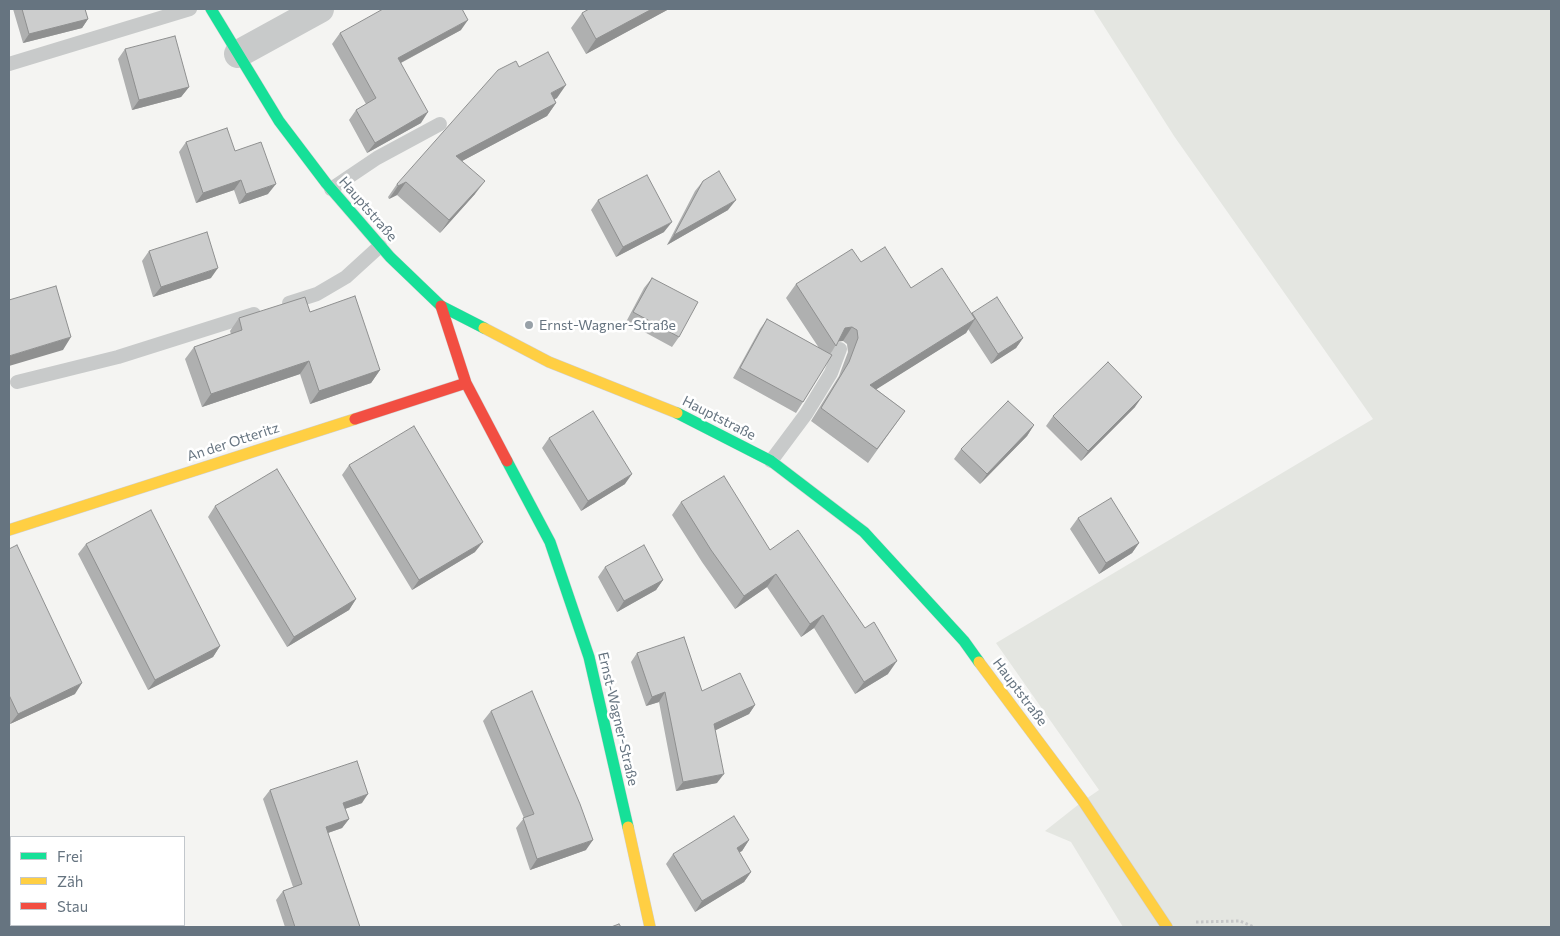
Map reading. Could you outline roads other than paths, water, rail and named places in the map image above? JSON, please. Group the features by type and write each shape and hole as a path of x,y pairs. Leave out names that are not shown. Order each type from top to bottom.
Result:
{"street":[{"name":"Hauptstraße","path":"211,9 279,121 331,189 380,246 442,306 549,362 677,413 771,461 864,532 964,641 1083,801 1166,925"},
{"path":"238,54 320,9"},
{"name":"Ernst-Wagner-Straße","path":"442,306 466,383 550,542 574,613 589,658 650,927"},
{"name":"An der Otteritz","path":"9,530 466,383"}],"lane":[{"path":"9,64 190,9"},
{"path":"331,189 377,158 440,124"},
{"path":"17,382 118,357 317,294 346,277 380,246"},
{"path":"771,461 811,406 831,373 840,349"}],"place":[{"name":"Ernst-Wagner-Straße","path":"529,325"}]}
